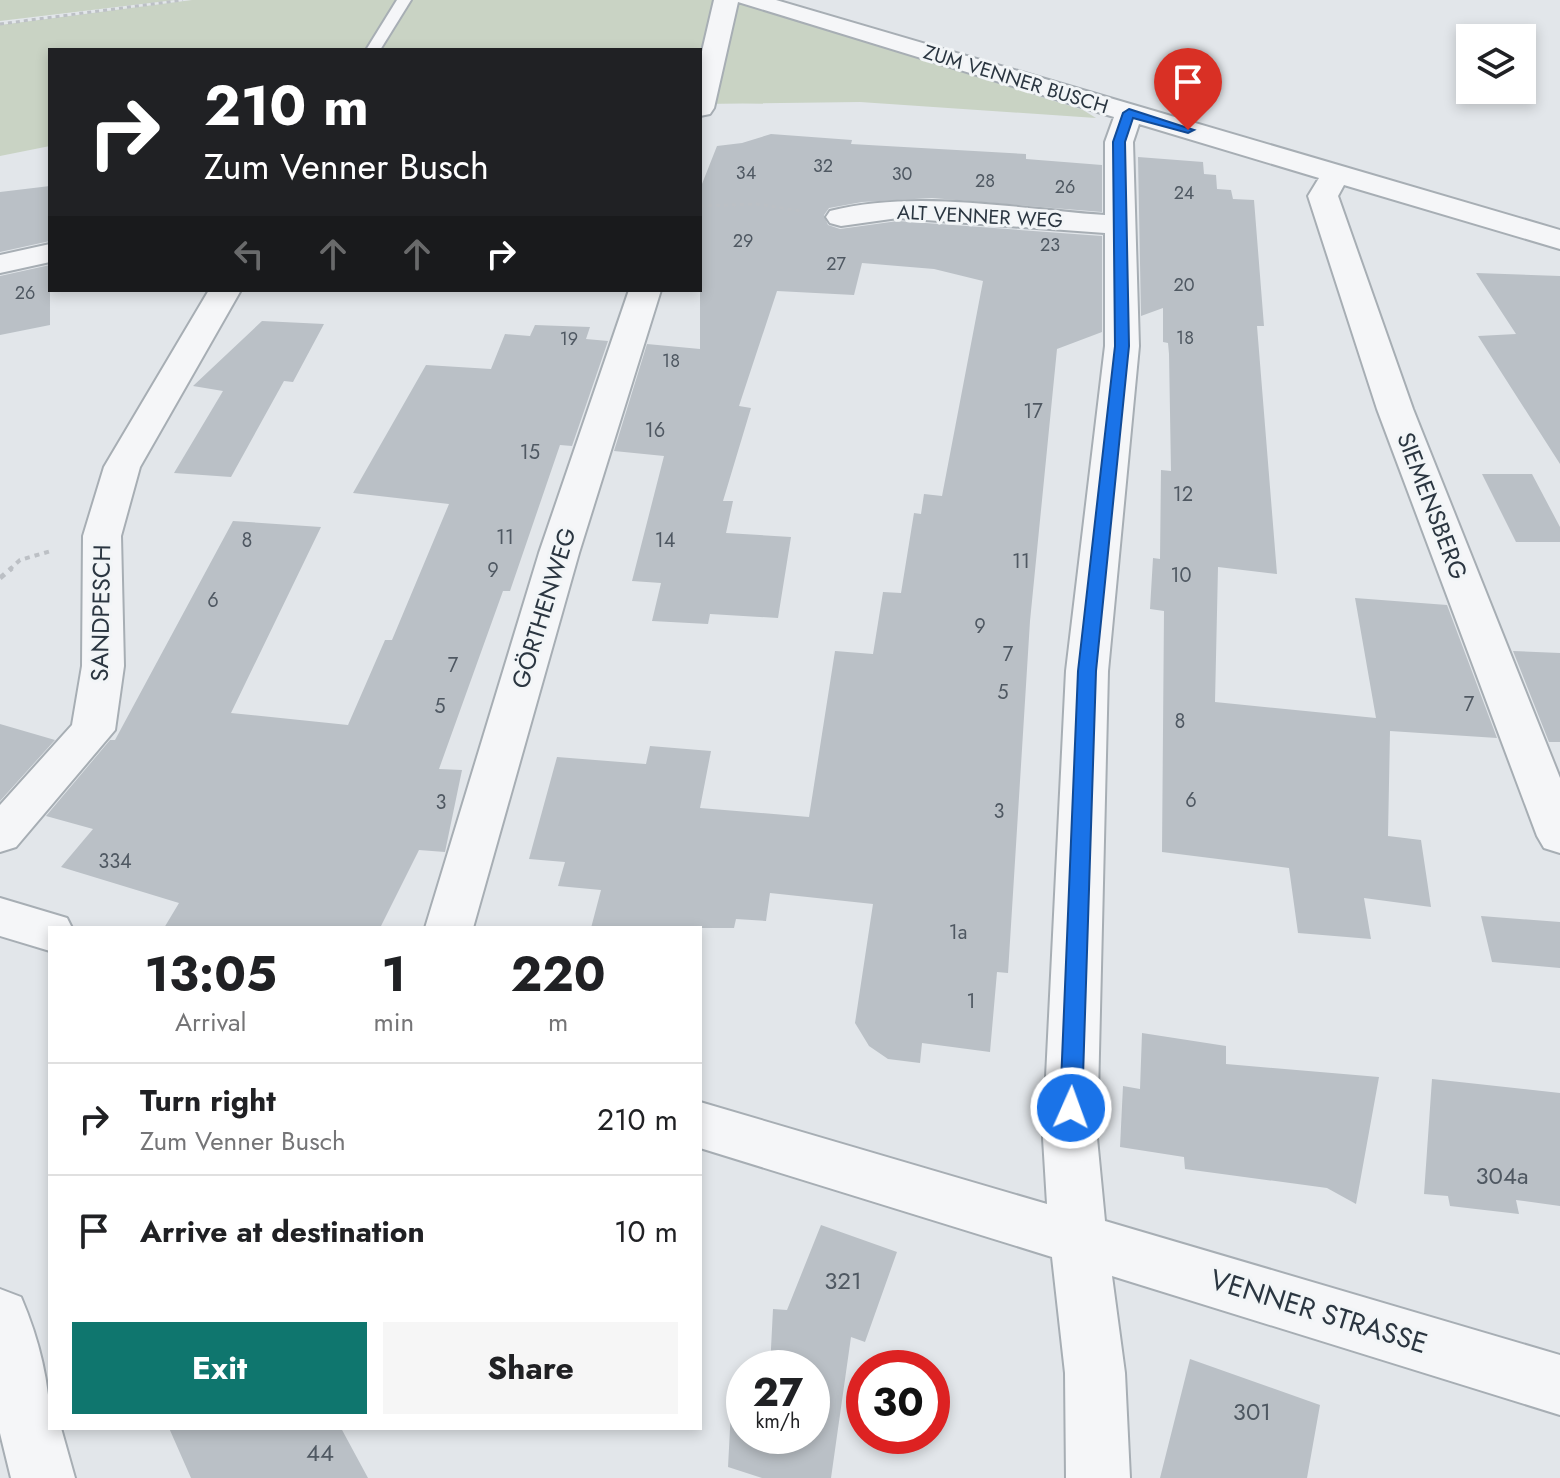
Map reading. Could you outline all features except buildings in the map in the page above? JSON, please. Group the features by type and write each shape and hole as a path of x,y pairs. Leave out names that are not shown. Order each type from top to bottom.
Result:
{"street":[{"path":"702,101 725,16 726,0"},
{"name":"ZUM VENNER BUSCH","path":"749,0 1560,240"},
{"path":"1098,1478 1095,1373 1078,1238 1070,1138 1087,671 1122,346 1119,142 1129,113"},
{"name":"SIEMENSBERG","path":"1336,173 1323,196 1385,381 1560,836"},
{"name":"ALT VENNER WEG","path":"841,217 898,209 1118,225"},
{"path":"0,264 48,253"},
{"name":"SANDPESCH","path":"0,835 93,730 103,666 102,536 122,467 224,292"},
{"name":"GÖRTHENWEG","path":"450,926 559,553 644,292"},
{"path":"0,917 48,931"},
{"name":"VENNER STRASSE","path":"702,1126 1560,1385"},
{"path":"0,1317 43,1478"}],"lane":[{"path":"374,48 404,0"}],"path":[{"path":"0,24 183,0"},
{"path":"702,206 757,204 841,217"}],"green space":[{"path":"0,0 175,0 0,21"},
{"path":"192,0 733,0 1083,110 1096,118 860,102 702,104 702,48 48,48 48,146 0,156 0,25"}],"route":[{"path":"1071,1108 1087,671 1122,346 1119,142 1129,113 1188,130"}]}
